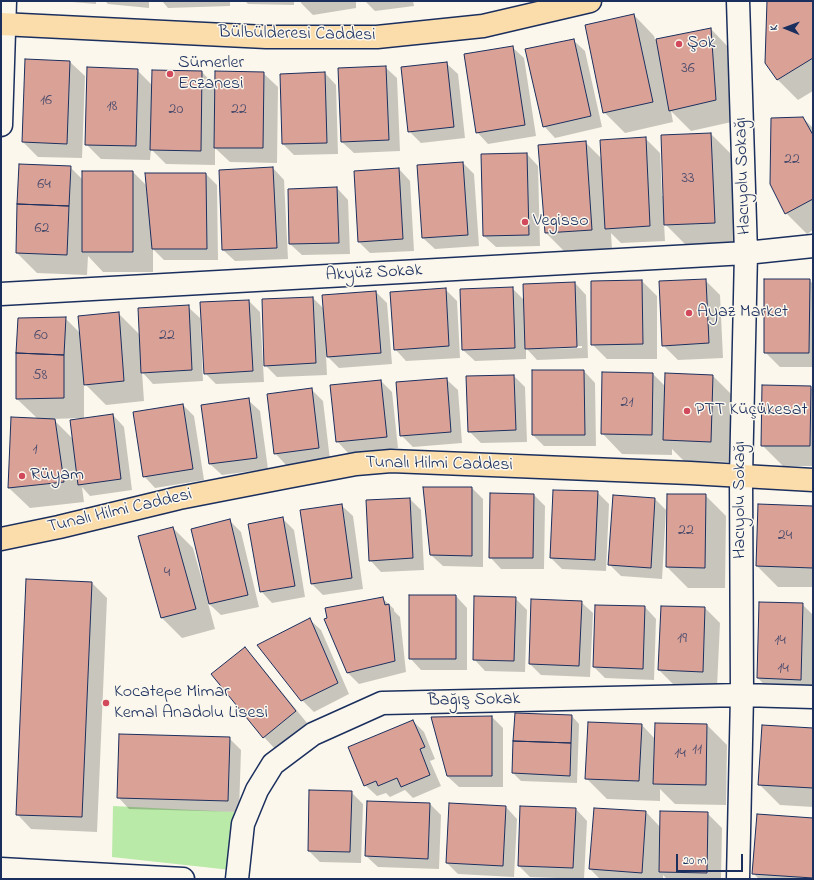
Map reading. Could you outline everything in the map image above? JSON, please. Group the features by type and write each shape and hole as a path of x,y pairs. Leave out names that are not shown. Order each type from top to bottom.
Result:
{"main road":[{"name":"Bülbülderesi Caddesi","path":"2,24 266,37 377,37 483,26 590,1"},
{"name":"Tunalı Hilmi Caddesi","path":"1,539 59,527 179,498 356,464 391,461 813,480"}],"street":[{"path":"1,125 2,24 4,1"},
{"name":"Hacıyolu Sokağı","path":"738,1 746,253 740,476 742,695 738,879"},
{"name":"Akyüz Sokak","path":"1,294 746,253 813,246"},
{"name":"Bağış Sokak","path":"237,879 243,824 257,790 273,764 314,734 382,703 742,695 813,697"},
{"path":"1,869 183,879"}],"green space":[{"path":"113,806 234,812 231,870 112,857"}],"building":[{"path":"767,1 813,1 813,58 777,80 765,63"},
{"path":"634,14 653,102 603,113 585,25"},
{"path":"711,28 716,100 669,111 656,39"},
{"path":"574,39 591,116 543,127 525,49"},
{"path":"513,46 525,125 476,133 464,54"},
{"path":"25,59 70,61 67,144 22,142"},
{"path":"447,62 454,127 408,132 401,67"},
{"path":"386,66 389,140 341,142 338,68"},
{"path":"87,67 138,69 136,146 85,145"},
{"path":"152,70 202,71 201,151 150,150"},
{"path":"215,71 264,72 263,148 214,148"},
{"path":"325,72 327,143 282,144 280,74"},
{"path":"803,117 813,135 813,199 785,214 770,184 771,118"},
{"path":"711,133 715,223 664,225 661,135"},
{"path":"646,137 650,226 605,229 600,140"},
{"path":"586,141 592,230 545,233 538,145"},
{"path":"527,153 529,235 483,236 481,154"},
{"path":"463,162 468,235 422,238 417,165"},
{"path":"19,164 71,166 69,206 17,204"},
{"path":"273,167 277,248 222,250 219,170"},
{"path":"399,168 403,239 358,242 354,171"},
{"path":"82,171 133,171 133,252 82,252"},
{"path":"145,173 206,173 207,249 152,249"},
{"path":"337,187 339,243 289,244 288,189"},
{"path":"17,204 69,206 67,255 16,253"},
{"path":"706,279 709,343 662,346 659,281"},
{"path":"764,279 810,279 809,353 764,353"},
{"path":"642,280 643,344 591,345 591,281"},
{"path":"575,282 577,347 525,349 523,284"},
{"path":"513,287 515,348 462,350 460,289"},
{"path":"446,288 449,346 394,350 390,292"},
{"path":"376,291 381,353 327,357 322,295"},
{"path":"313,297 316,363 264,366 262,299"},
{"path":"249,300 253,371 204,374 200,302"},
{"path":"189,305 192,370 141,373 138,308"},
{"path":"119,312 124,381 84,385 78,316"},
{"path":"66,317 64,355 16,353 18,318"},
{"path":"16,353 64,355 64,398 16,399"},
{"path":"532,370 584,370 585,435 532,435"},
{"path":"602,372 653,373 652,435 601,434"},
{"path":"665,373 713,375 711,442 663,440"},
{"path":"514,375 516,430 468,432 466,376"},
{"path":"447,378 451,432 400,436 396,382"},
{"path":"381,380 387,437 336,442 330,385"},
{"path":"762,385 811,386 810,446 761,446"},
{"path":"312,388 319,448 274,454 267,394"},
{"path":"249,398 257,458 209,464 201,405"},
{"path":"183,404 193,469 143,477 133,412"},
{"path":"113,414 121,479 78,485 70,420"},
{"path":"11,417 55,419 64,482 8,488"},
{"path":"423,487 472,487 472,556 430,555"},
{"path":"553,490 598,491 595,560 550,558"},
{"path":"490,493 534,494 533,558 489,558"},
{"path":"667,494 706,494 705,568 666,567"},
{"path":"613,495 655,498 651,568 608,565"},
{"path":"410,498 413,558 369,561 366,500"},
{"path":"342,504 352,578 311,584 300,510"},
{"path":"758,504 813,506 813,568 756,566"},
{"path":"283,517 295,586 260,592 248,524"},
{"path":"230,519 248,595 209,604 191,529"},
{"path":"173,527 196,609 161,618 138,536"},
{"path":"26,579 92,582 82,817 16,815"},
{"path":"409,595 456,595 456,659 409,659"},
{"path":"474,596 516,597 514,661 473,660"},
{"path":"383,597 385,605 389,604 395,661 347,673 324,619 327,618 325,608"},
{"path":"531,599 582,601 579,666 529,664"},
{"path":"759,602 803,603 801,680 757,678"},
{"path":"595,605 645,606 643,669 593,667"},
{"path":"661,606 705,607 703,672 658,670"},
{"path":"310,618 338,683 301,701 257,645"},
{"path":"245,647 296,711 263,738 211,674"},
{"path":"515,713 572,715 571,743 513,741"},
{"path":"492,716 492,776 447,776 431,717"},
{"path":"413,720 425,747 420,749 430,775 401,787 397,778 378,786 376,781 364,786 348,747"},
{"path":"588,722 642,724 639,781 585,779"},
{"path":"655,723 707,724 706,785 653,784"},
{"path":"762,725 813,728 813,788 758,785"},
{"path":"119,734 230,737 228,801 117,798"},
{"path":"513,741 571,743 570,776 512,773"},
{"path":"309,790 352,791 350,852 308,851"},
{"path":"367,801 430,803 428,859 365,856"},
{"path":"449,803 506,806 503,866 446,863"},
{"path":"520,806 576,808 573,868 518,866"},
{"path":"594,808 646,811 642,873 589,869"},
{"path":"660,811 708,812 707,873 659,872"},
{"path":"757,814 813,818 813,878 752,874"}],"place":[{"name":"Şok","path":"679,44"},
{"name":"Sümerler Eczanesi","path":"170,74"},
{"name":"Vegisso","path":"525,222"},
{"name":"Ayaz Market","path":"689,313"},
{"name":"PTT Küçükesat","path":"687,411"},
{"name":"Rüyam","path":"22,476"},
{"name":"Kocatepe Mimar Kemal Anadolu Lisesi","path":"106,703"}]}
